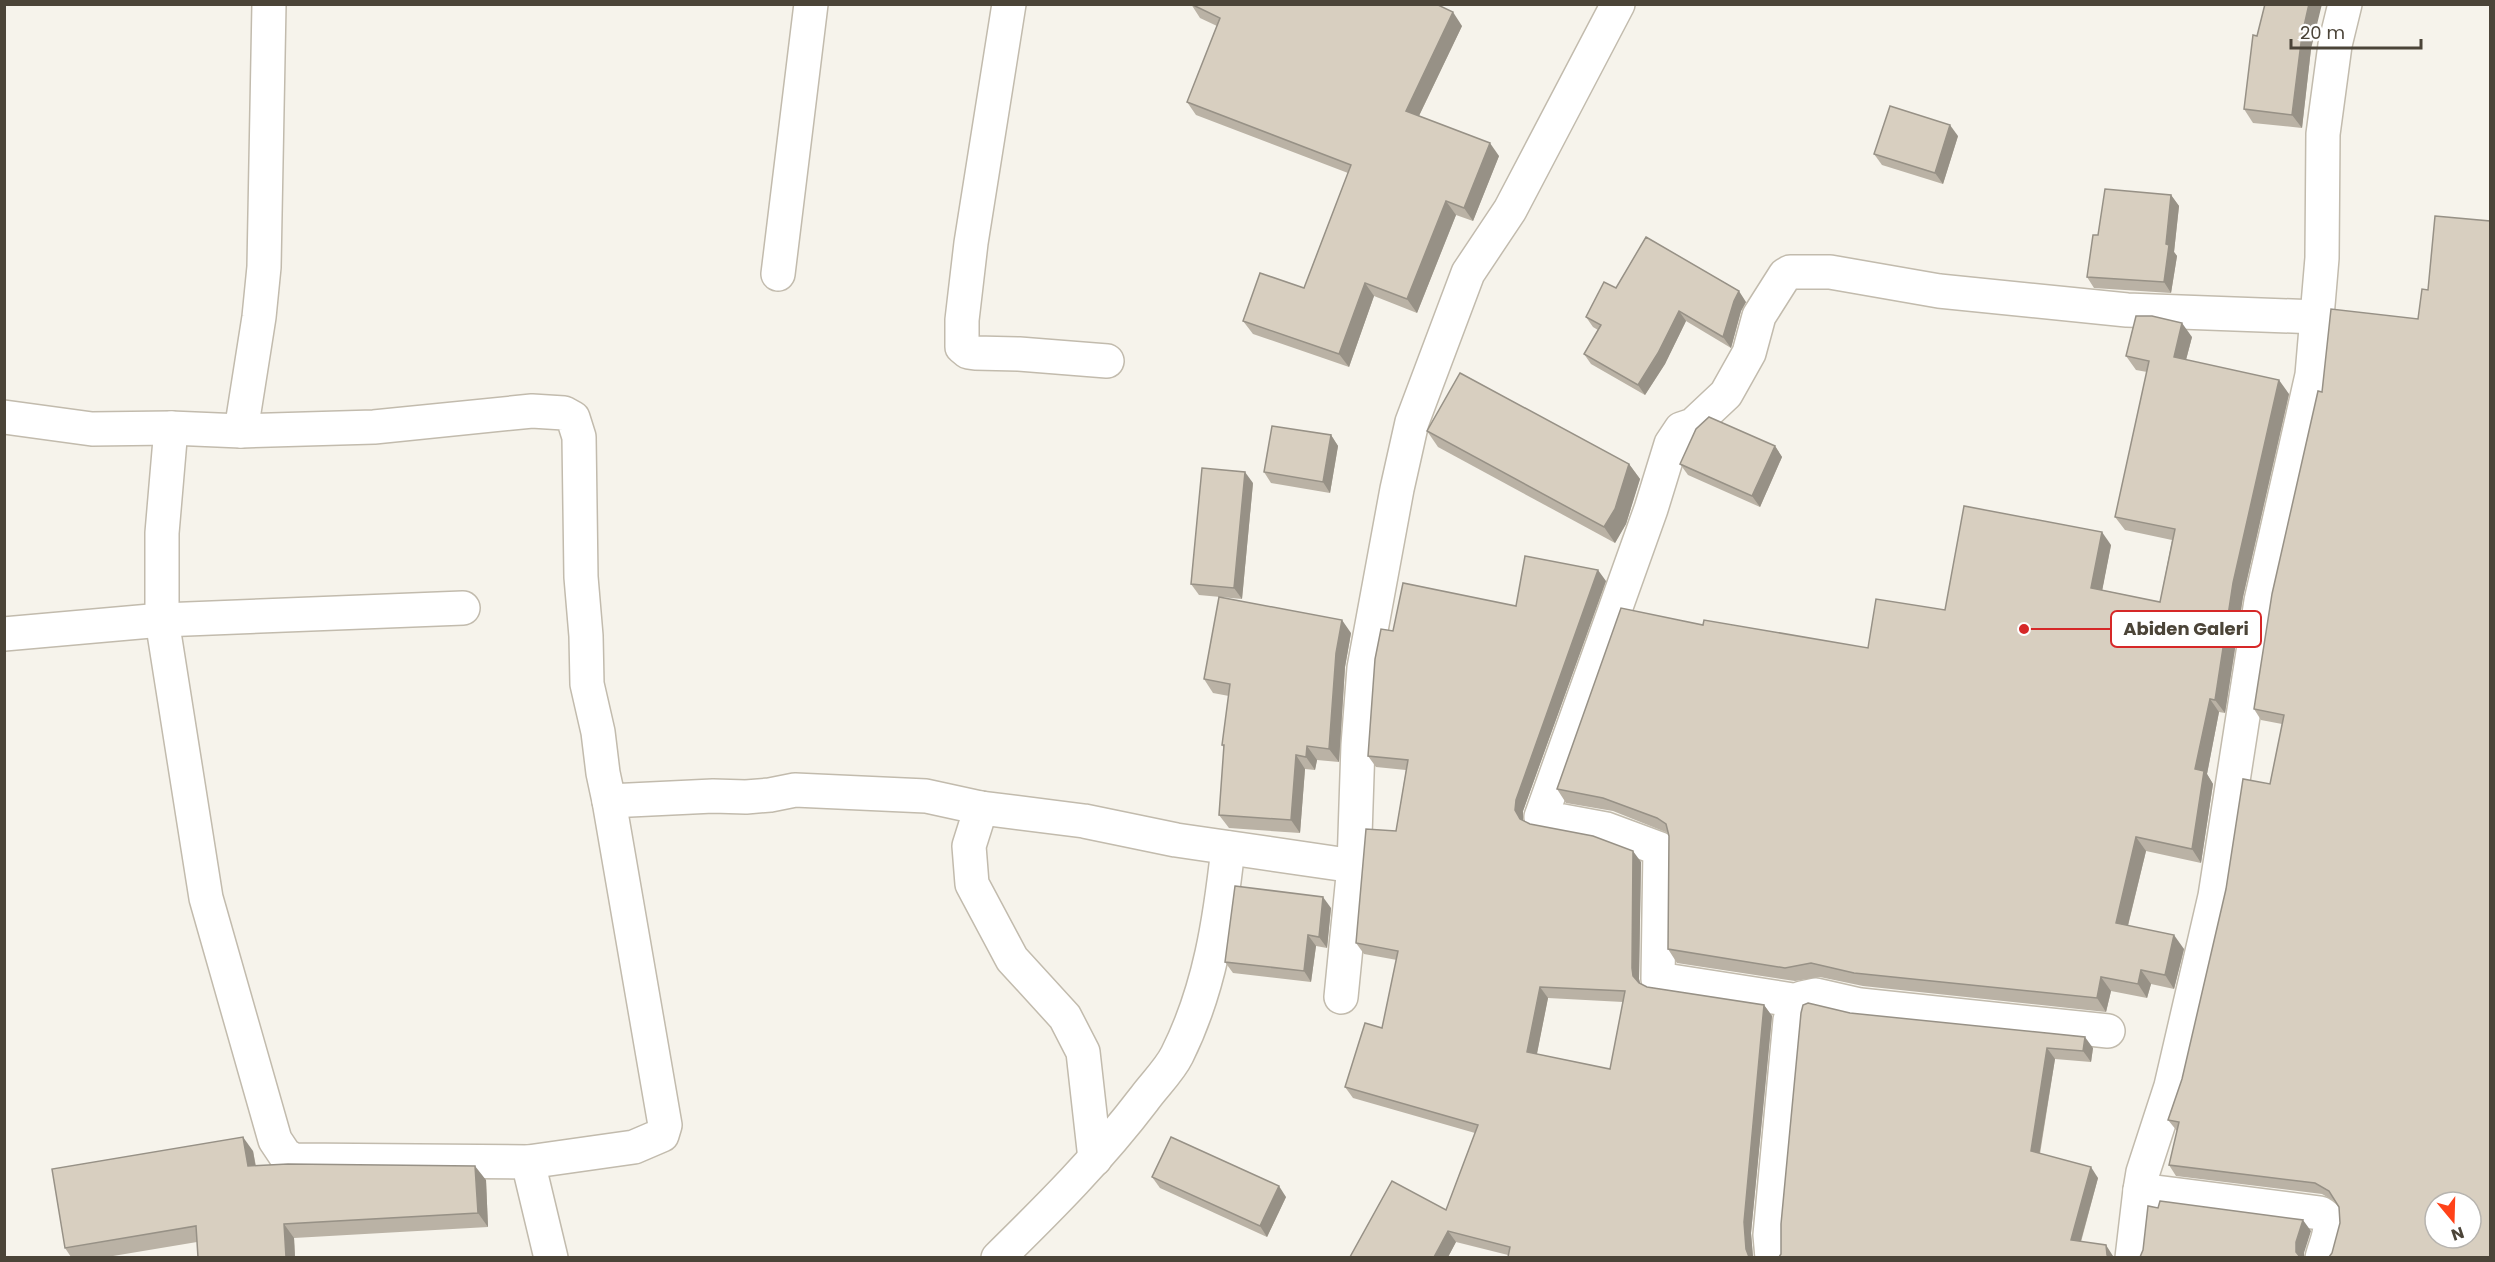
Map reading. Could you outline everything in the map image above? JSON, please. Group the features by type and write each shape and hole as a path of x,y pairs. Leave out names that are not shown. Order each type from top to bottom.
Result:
{"street":[{"path":"241,431 258,327 264,267 269,4"},
{"path":"778,274 811,4"},
{"path":"1010,4 971,243 962,320 962,347 968,352 975,353 1030,354 1107,362"},
{"path":"1341,997 1354,866 1358,745 1364,668 1397,489 1412,422 1468,273 1510,210 1618,4"},
{"path":"2132,1257 2143,1172 2171,1086 2215,896 2261,601 2299,442 2312,375 2322,258 2323,134 2335,45 2345,4"},
{"path":"1799,1002 1658,979 1660,849 1606,829 1541,817 1651,509 1671,444 1681,429 1693,424 1726,394 1749,353 1759,316 1785,275 1794,270 1830,272 1939,291 2127,310 2317,316"},
{"path":"4,417 92,429 171,428 241,431 374,427 532,411 564,413 573,418 579,437 581,577 587,684 598,732 603,773 665,1131 662,1136 634,1147 528,1162 294,1160 280,1149 275,1140 206,898 162,620 162,533 171,428"},
{"path":"4,634 162,620 463,608"},
{"path":"609,801 713,796 746,797 770,795 795,789 926,796 981,808 1084,821 1228,848 1354,866"},
{"path":"981,808 969,846 972,884 1012,959 1065,1017 1083,1052 1095,1159"},
{"path":"998,1257 1095,1159 1176,1057 1209,973 1218,930 1228,848"},
{"path":"1772,1257 1770,1235 1790,1020 1794,1007 1802,998 1816,995 1860,1005 2108,1031"},
{"path":"528,1162 551,1257"},
{"path":"2140,1190 2320,1213 2327,1217 2330,1224 2322,1257"}],"building":[{"path":"1191,4 1436,4 1453,12 1406,111 1490,143 1464,208 1446,201 1407,299 1365,283 1339,354 1243,321 1260,273 1304,288 1351,165 1187,102 1220,18"},
{"path":"2265,4 2309,4 2302,35 2292,115 2244,109 2253,35 2257,36"},
{"path":"1890,106 1950,125 1935,173 1874,154"},
{"path":"2105,189 2171,195 2166,244 2169,245 2164,282 2087,277 2093,235 2098,235"},
{"path":"2435,216 2490,221 2490,1257 2329,1257 2340,1223 2339,1207 2329,1191 2315,1183 2169,1165 2179,1122 2168,1120 2182,1079 2226,889 2243,779 2270,784 2284,715 2254,709 2272,594 2318,391 2322,392 2331,309 2418,319 2422,289 2428,290"},
{"path":"1646,237 1739,291 1723,337 1679,311 1658,353 1638,385 1584,354 1601,325 1586,317 1604,282 1616,288"},
{"path":"2136,316 2152,316 2182,323 2174,357 2279,380 2233,583 2215,700 2210,699 2195,769 2204,771 2192,849 2136,837 2116,923 2174,935 2165,975 2141,970 2138,984 2101,977 2097,998 1854,973 1811,963 1785,968 1668,949 1669,836 1666,824 1657,818 1603,798 1557,789 1621,608 1703,625 1704,620 1868,648 1876,599 1945,610 1964,506 2102,532 2091,588 2160,602 2175,529 2115,517 2149,361 2126,356"},
{"path":"1460,373 1629,464 1615,509 1604,527 1427,431"},
{"path":"1709,417 1775,446 1752,496 1680,464 1696,429"},
{"path":"1272,426 1331,435 1323,482 1264,472"},
{"path":"1202,468 1245,472 1234,588 1191,584"},
{"path":"1525,556 1598,570 1516,800 1515,810 1520,819 1530,824 1593,836 1633,851 1632,968 1633,976 1639,983 1647,987 1764,1005 1744,1222 1746,1249 1749,1257 1508,1257 1510,1247 1448,1231 1434,1257 1350,1257 1392,1181 1446,1210 1478,1125 1345,1087 1365,1023 1382,1028 1398,951 1356,943 1366,829 1396,831 1408,760 1368,756 1375,659 1381,629 1393,631 1403,583 1516,606","holes":["1540,987 1625,991 1610,1069 1527,1052"]},
{"path":"1219,597 1342,620 1336,653 1329,749 1307,746 1306,757 1296,755 1291,820 1219,815 1224,745 1222,745 1230,684 1204,679"},
{"path":"1235,886 1323,897 1319,937 1308,935 1304,971 1225,962"},
{"path":"1808,1003 1850,1013 2085,1037 2083,1051 2047,1048 2031,1151 2091,1167 2071,1240 2106,1245 2107,1255 2110,1257 1779,1257 1801,1013 1803,1005"},
{"path":"243,1137 248,1166 288,1164 475,1166 478,1213 284,1224 286,1257 198,1257 196,1226 65,1248 52,1169"},
{"path":"1171,1137 1279,1186 1260,1226 1152,1177"},
{"path":"2160,1201 2303,1220 2296,1242 2296,1252 2300,1257 2140,1257 2143,1250 2148,1206 2158,1208"}],"place":[{"name":"Abiden Galeri","path":"2024,629"}]}
